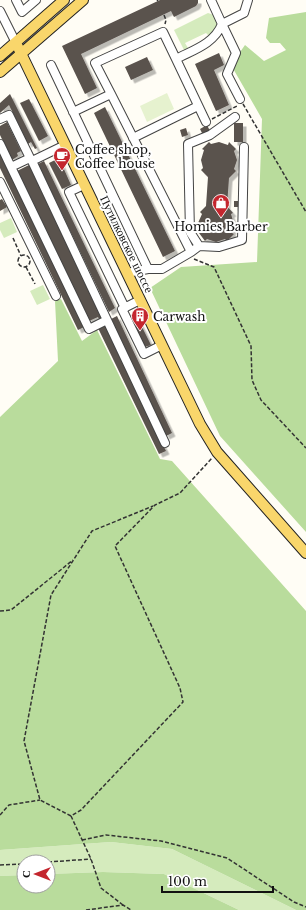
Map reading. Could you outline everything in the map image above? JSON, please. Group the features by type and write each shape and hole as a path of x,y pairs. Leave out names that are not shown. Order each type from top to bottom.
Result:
{"main road":[{"path":"0,56 64,0"},
{"path":"0,72 83,0"},
{"name":"Путилковское шоссе","path":"16,43 200,424 217,452 306,553"}],"street":[{"path":"16,0 22,12 36,0"},
{"path":"210,0 236,53 227,74 241,101"},
{"path":"176,59 208,43 218,34 222,24 244,13 248,0"},
{"path":"0,11 16,43"},
{"path":"191,252 95,63 163,32 206,122"},
{"path":"51,66 148,269"},
{"path":"73,112 111,94"},
{"path":"133,138 198,106"},
{"path":"0,119 9,115 166,443"},
{"path":"199,246 190,232 188,144 210,135 235,116"},
{"path":"0,144 89,329 107,320"},
{"path":"11,167 65,145"},
{"path":"127,272 162,268 199,246 219,247 242,240 244,147"},
{"path":"0,183 56,296"},
{"path":"84,185 69,192 125,308"},
{"path":"140,300 122,309 144,354 162,345"}],"path":[{"path":"163,32 166,20 164,15"},
{"path":"206,122 241,101 306,212"},
{"path":"13,238 21,256"},
{"path":"191,252 194,258 214,267 251,346 252,380 261,400 306,448"},
{"path":"21,256 18,259 18,264 21,267 26,267"},
{"path":"21,256 26,256 30,259 29,264 26,267"},
{"path":"26,267 35,284"},
{"path":"40,800 24,741 51,595 92,532 180,493 217,452"},
{"path":"71,816 81,810 183,702 180,688 115,546 154,505"},
{"path":"0,611 11,610 75,558"},
{"path":"0,815 9,805 40,800 71,816 91,859 101,888 131,910"},
{"path":"82,840 106,836 161,841 227,858 294,902 306,906"},
{"path":"56,861 91,859"},
{"path":"0,865 16,864"},
{"path":"86,910 123,905"}],"green space":[{"path":"306,12 306,532 220,436 150,288 181,267 257,262 262,119 231,65 245,45 264,61 286,50 280,43 270,43 266,38 269,18"},
{"path":"208,13 214,15 219,26 209,36 206,33 185,43 188,48 184,50 174,30"},
{"path":"167,93 174,109 147,122 140,106"},
{"path":"11,218 17,232 4,238 0,230 0,223"},
{"path":"43,285 50,299 37,305 30,291"},
{"path":"61,299 82,341 97,330 160,459 172,461 306,611 306,910 296,910 172,849 111,842 0,850 0,417 58,361 55,301"},
{"path":"111,842 172,849 296,910 239,910 164,874 103,872 56,874 56,854 16,854 16,875 0,876 0,850"},
{"path":"103,872 164,874 239,910 0,910 0,876 16,875 16,894 56,894 56,874"}],"building":[{"path":"160,0 198,0 198,3 196,6 174,17 171,11 81,54 97,88 85,94 62,46"},
{"path":"219,53 224,65 214,70 229,105 216,111 195,64"},
{"path":"147,57 153,70 131,80 125,67"},
{"path":"10,94 37,148 35,149 31,142 28,144 9,105 0,113 0,103"},
{"path":"29,99 48,136 39,141 20,103"},
{"path":"105,107 175,251 163,257 94,113"},
{"path":"7,122 21,151 17,153 18,156 12,160 0,135 0,126"},
{"path":"234,123 243,123 243,142 234,142"},
{"path":"207,125 210,131 203,135 200,129"},
{"path":"186,128 188,135 182,137 180,130"},
{"path":"209,142 211,144 219,142 228,145 229,142 236,149 234,151 237,160 234,169 236,171 229,178 227,206 233,213 231,214 234,224 232,233 234,234 227,241 225,239 216,242 207,239 205,241 199,233 198,223 202,214 200,212 206,206 208,177 201,170 203,168 201,160 204,150 202,149"},
{"path":"0,153 84,327 78,330 0,168"},
{"path":"59,158 71,185 62,189 49,163"},
{"path":"44,161 115,308 109,312 38,164"},
{"path":"29,165 103,317 99,319 98,317 89,321 17,171"},
{"path":"2,199 7,207 0,211 0,200"},
{"path":"234,201 239,201 239,207 234,207"},
{"name":"Carwash","path":"136,315 151,345 145,347 130,318"},
{"path":"117,316 172,433 166,436 111,319"},
{"path":"104,323 166,451 159,454 97,326"}],"place":[{"name":"Coffee shop, Coffee house","path":"62,171"},
{"name":"Homies Barber","path":"221,218"},
{"name":"Carwash","path":"140,331"}]}
